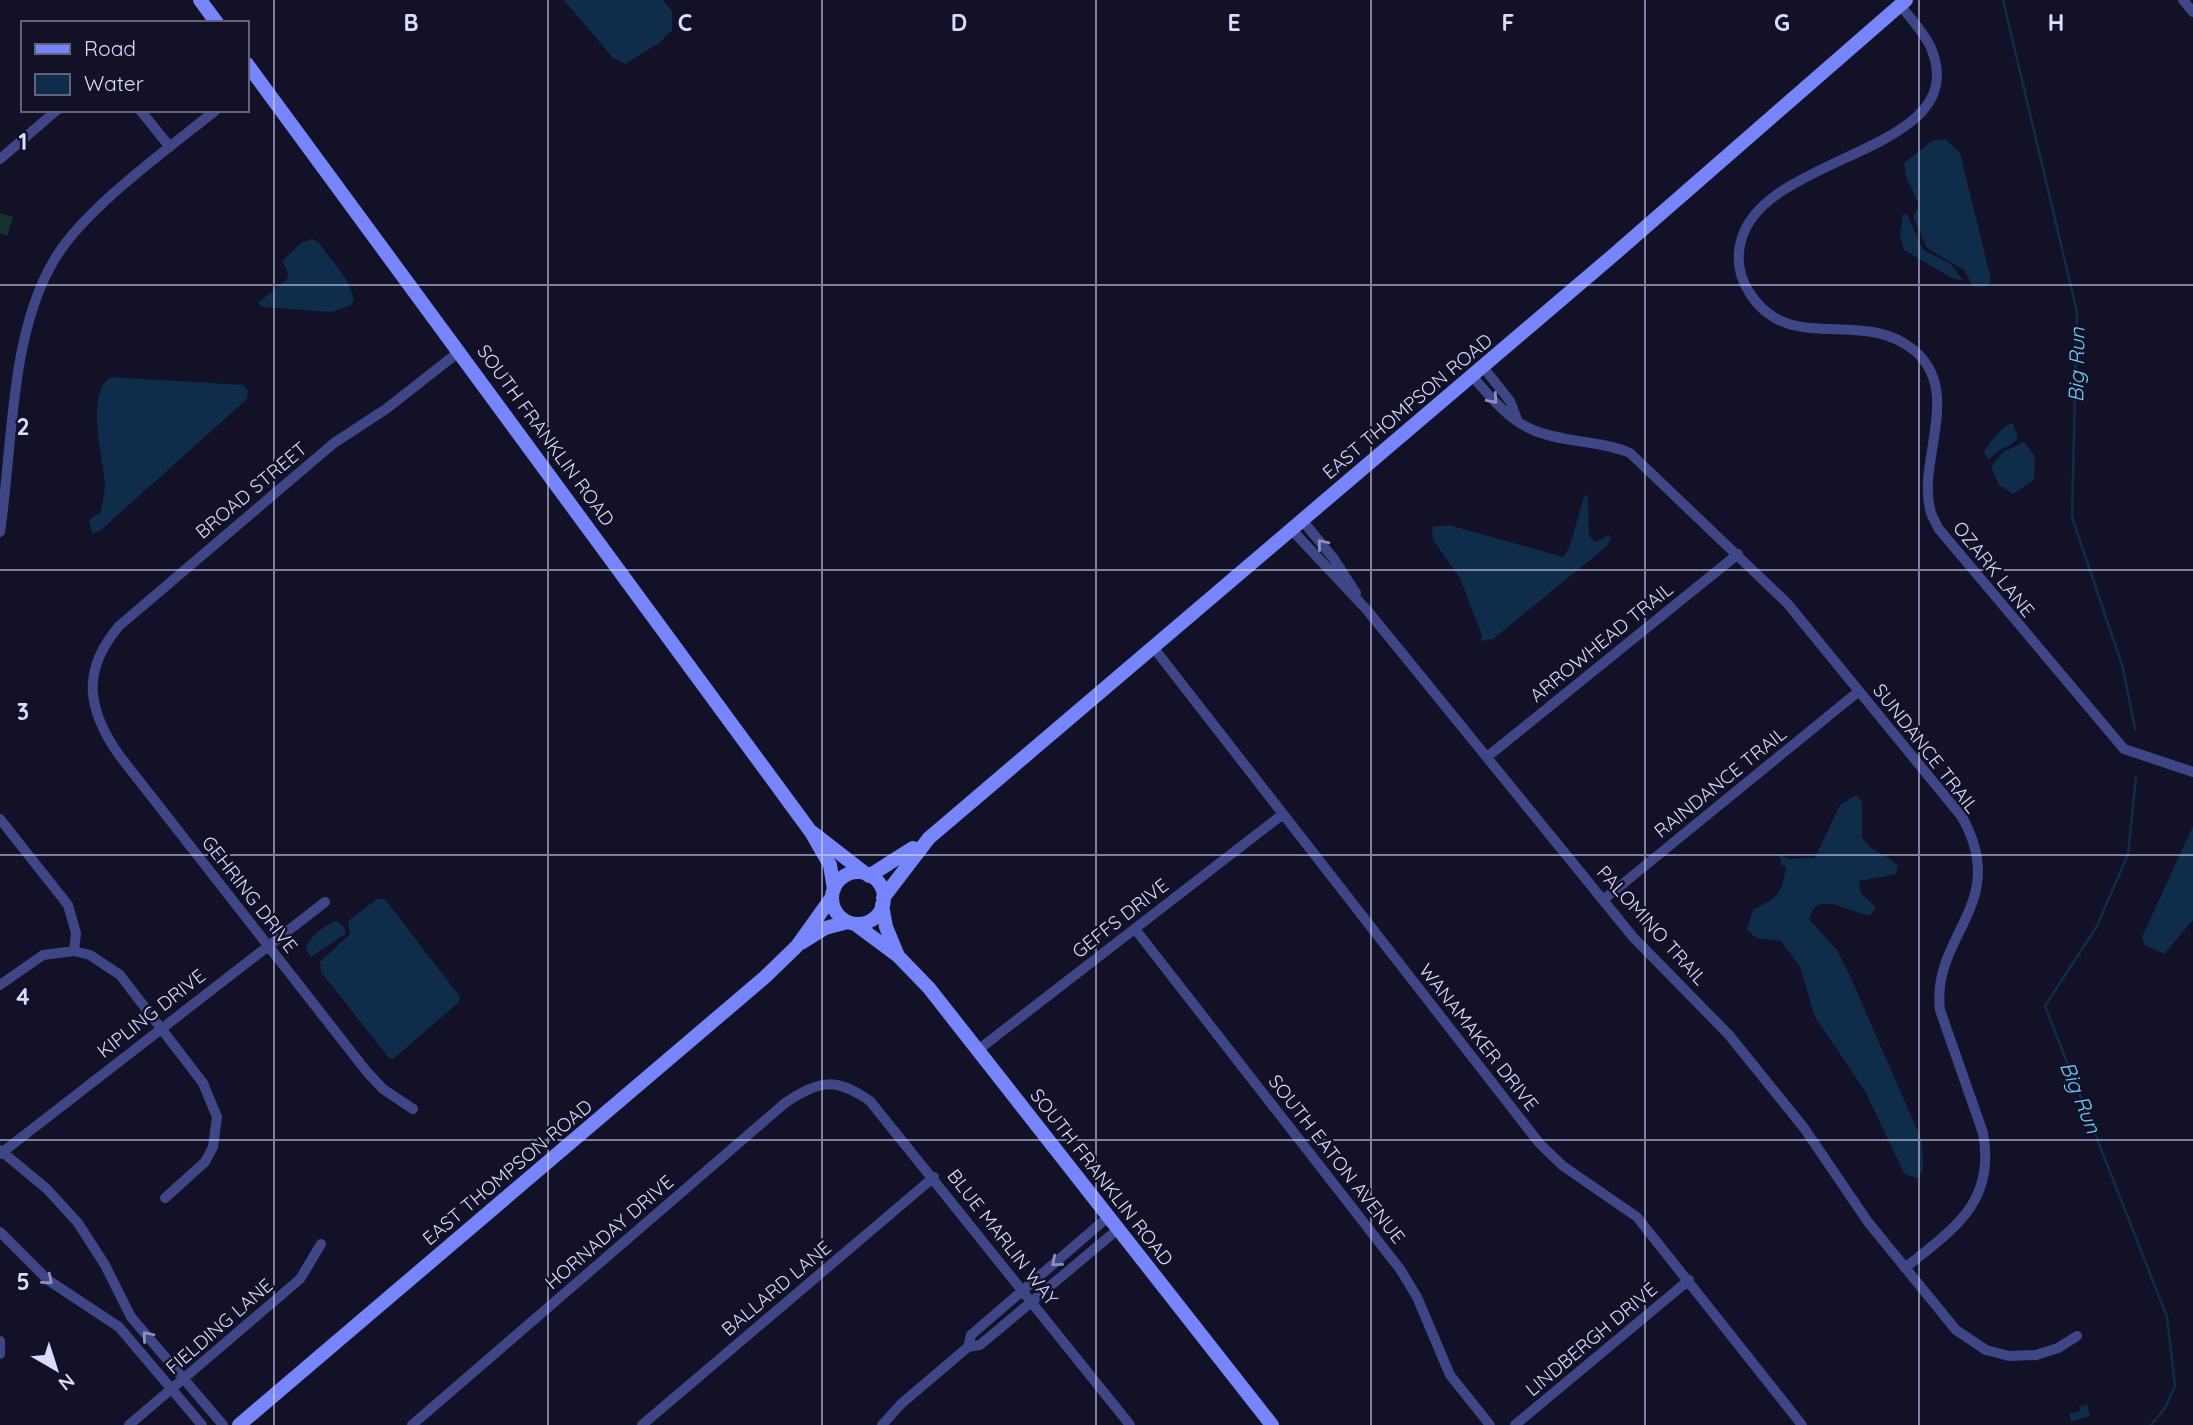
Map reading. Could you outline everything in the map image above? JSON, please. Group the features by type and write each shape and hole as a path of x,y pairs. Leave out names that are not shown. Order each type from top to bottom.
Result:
{"main road":[{"path":"200,0 215,21"},
{"name":"EAST THOMPSON ROAD","path":"868,875 929,838 1478,371 1903,3"},
{"name":"SOUTH FRANKLIN ROAD","path":"252,81 460,351 811,832 830,865 833,893"},
{"name":"SOUTH FRANKLIN ROAD","path":"811,832 868,875"},
{"name":"EAST THOMPSON ROAD","path":"883,902 929,838"},
{"path":"847,875 868,875 881,886 883,902 870,921 852,923 836,912 833,893 847,875"},
{"name":"EAST THOMPSON ROAD","path":"239,1425 765,978 797,946 833,893"},
{"name":"SOUTH FRANKLIN ROAD","path":"883,902 886,927 898,956"},
{"name":"EAST THOMPSON ROAD","path":"797,946 825,929 852,923"},
{"name":"SOUTH FRANKLIN ROAD","path":"852,923 898,956 929,988 1272,1425"}],"street":[{"path":"2183,0 2193,12"},
{"name":"OZARK LANE","path":"1903,3 1931,49 1936,71 1934,94 1924,112 1903,131 1799,179 1759,209 1748,223 1741,241 1738,262 1743,283 1768,315 1785,326 1883,333 1916,352 1929,368 1937,401 1928,494 1930,510 1938,528 2123,749 2193,772"},
{"path":"0,159 55,112"},
{"path":"142,112 170,147"},
{"path":"0,532 4,479 25,340 35,298 44,279 54,260 81,225 214,112"},
{"name":"BROAD STREET","path":"92,680 101,653 119,626 334,443 386,410 460,351"},
{"name":"SUNDANCE TRAIL","path":"1478,371 1510,401 1517,419 1527,428 1544,434 1611,445 1630,453 1738,554 1787,603 1962,817 1973,838 1979,860 1976,897 1942,976 1938,995 1940,1010 1983,1133 1986,1151 1984,1179 1966,1216 1905,1268"},
{"name":"PALOMINO TRAIL","path":"1296,525 1335,559 1367,610 1648,954 1729,1035 1804,1128 1868,1222 1956,1330 1986,1350 2008,1356 2036,1355 2058,1348 2077,1336"},
{"name":"ARROWHEAD TRAIL","path":"1487,757 1738,554"},
{"name":"WANAMAKER DRIVE","path":"1153,647 1540,1144 1563,1166 1637,1217 1802,1425"},
{"name":"GEHRING DRIVE","path":"92,680 95,711 107,737 367,1072 383,1089 413,1109"},
{"name":"RAINDANCE TRAIL","path":"1603,900 1859,691"},
{"name":"GEFFS DRIVE","path":"978,1050 1283,814"},
{"path":"0,819 68,905 76,933 74,951"},
{"name":"KIPLING DRIVE","path":"1,1152 325,902"},
{"name":"SOUTH EATON AVENUE","path":"1135,929 1401,1269 1417,1297 1450,1375 1490,1425"},
{"path":"0,985 43,956 74,951 104,962 120,975 203,1083 217,1117 217,1132 205,1162 165,1198"},
{"name":"BLUE MARLIN WAY","path":"839,1083 870,1101 1032,1301 1125,1423"},
{"name":"HORNADAY DRIVE","path":"412,1425 785,1103 820,1084 839,1083"},
{"path":"1,1152 47,1189 78,1223 105,1265 131,1317 223,1425"},
{"name":"BALLARD LANE","path":"642,1425 933,1177"},
{"path":"968,1347 971,1335 1108,1217"},
{"path":"882,1425 901,1404 968,1347 980,1345 1117,1230"},
{"path":"0,1232 48,1280 119,1327 202,1425"},
{"name":"FIELDING LANE","path":"129,1425 300,1279 321,1244"},
{"name":"LINDBERGH DRIVE","path":"1515,1425 1689,1280"},
{"path":"0,1341 0,1354"}],"green space":[{"path":"0,213 13,217 7,236 0,233"}],"water":[{"path":"564,0 663,0 672,11 672,30 659,43 625,64 613,58"},
{"path":"1945,139 1960,153 1990,275 1991,282 1984,287 1973,286 1964,270 1927,248 1913,217 1919,205 1906,177 1904,163 1932,141"},
{"path":"1903,214 1907,214 1923,250 1951,264 1963,281 1952,278 1904,250 1900,235"},
{"path":"312,239 318,242 347,280 354,299 351,305 332,312 263,307 258,303 287,279 289,274 282,261 301,243"},
{"path":"110,377 243,385 248,391 247,399 101,530 92,534 89,520 101,512 105,487 97,427 98,398"},
{"path":"2013,423 2018,438 1989,460 1984,452 2000,431"},
{"path":"2024,442 2035,456 2034,480 2013,494 1999,485 1991,467 2003,452"},
{"path":"1588,494 1589,536 1596,542 1609,535 1611,539 1607,546 1493,639 1480,641 1482,635 1460,578 1433,540 1432,527 1449,525 1563,557 1569,548 1584,497"},
{"path":"1856,795 1862,802 1862,837 1870,847 1898,866 1896,874 1859,881 1861,893 1876,907 1871,915 1828,903 1813,909 1809,919 1837,950 1922,1141 1923,1170 1918,1179 1904,1173 1865,1091 1815,1017 1800,967 1781,941 1756,938 1747,929 1753,910 1773,899 1780,890 1786,867 1782,865 1779,855 1789,859 1815,858 1840,805"},
{"path":"2193,826 2193,920 2164,954 2145,945 2142,937"},
{"path":"377,899 384,899 388,903 460,997 459,1002 393,1059 389,1058 321,972 320,962 350,934 348,921"},
{"path":"337,921 345,928 345,934 311,957 306,949 314,935"},
{"path":"2087,1404 2090,1416 2071,1422 2069,1414 2080,1411 2079,1407"}],"waterway":[{"name":"Big Run","path":"2003,0 2077,312 2072,517 2123,668 2135,729"},
{"name":"Big Run","path":"2136,776 2128,854 2097,926 2045,1006 2167,1317 2175,1386 2165,1408 2151,1425"}]}
